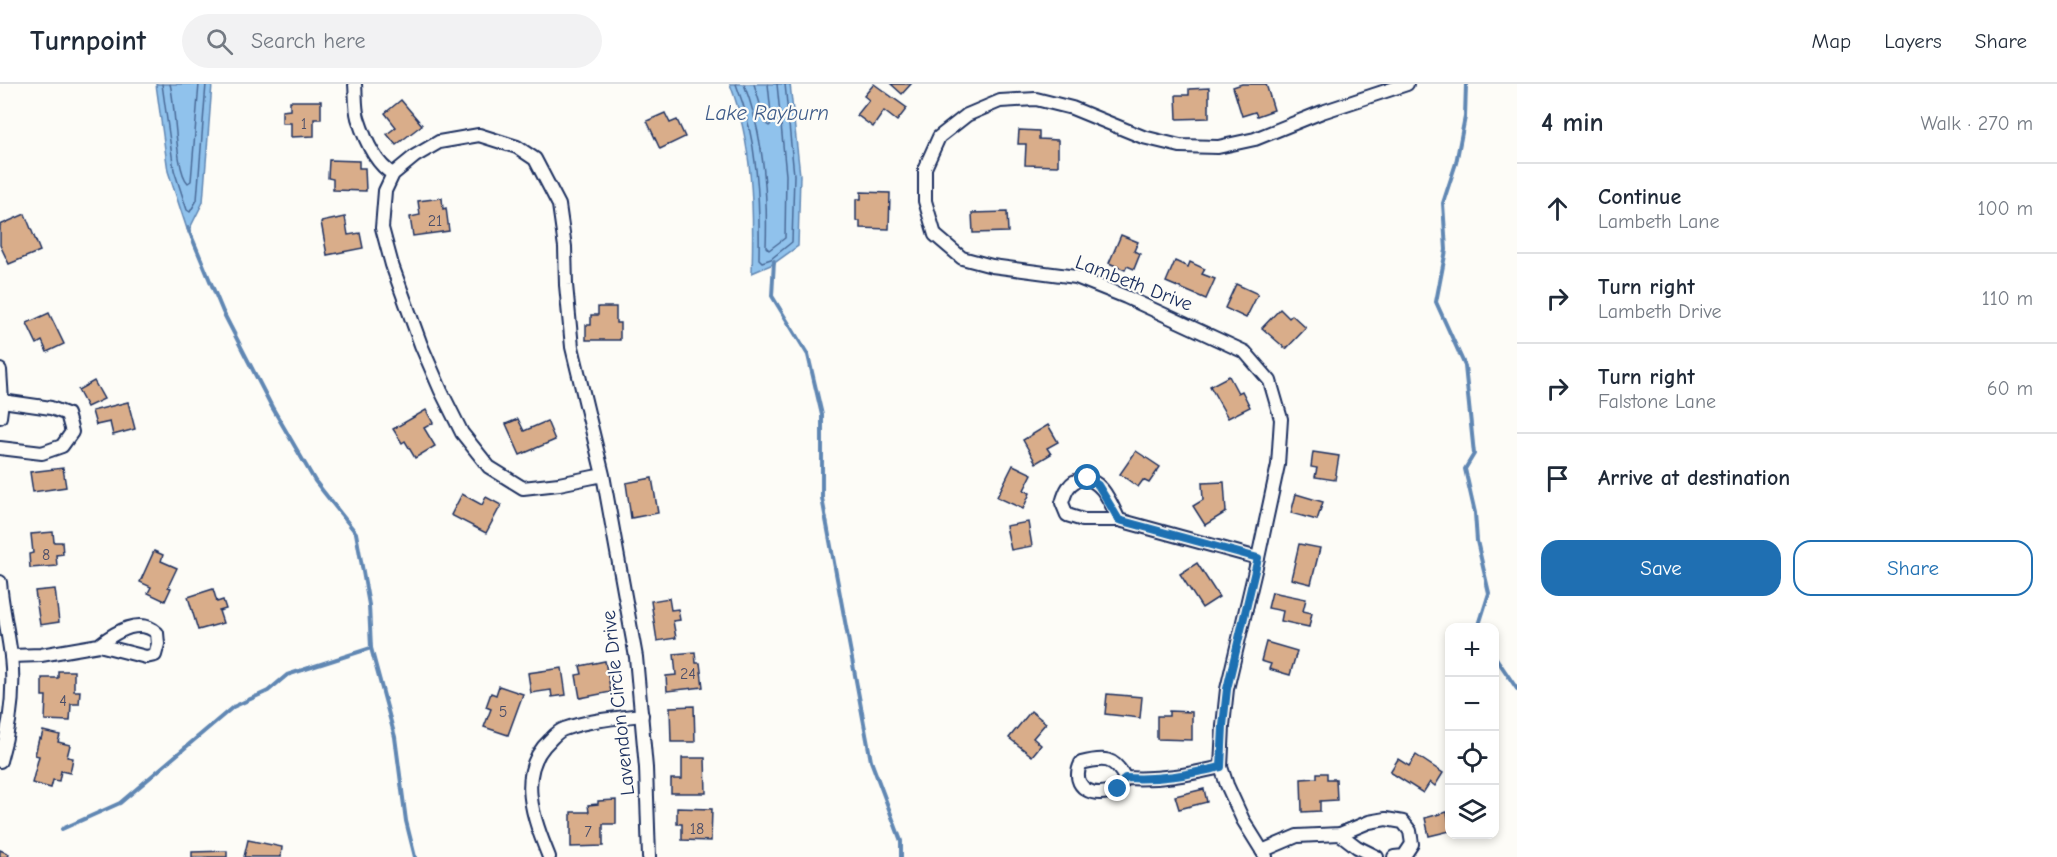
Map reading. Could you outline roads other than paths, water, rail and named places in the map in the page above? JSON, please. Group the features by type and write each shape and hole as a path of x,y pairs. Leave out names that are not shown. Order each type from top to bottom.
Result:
{"street":[{"path":"355,84 357,116 379,161 393,174 386,191 382,228 392,265 421,345 462,433 489,467 523,488 559,484 603,475"},
{"name":"Lambeth Drive","path":"1264,854 1243,820 1221,767 1227,689 1278,465 1281,419 1270,381 1245,352 1126,297 1076,278 992,266 962,258 935,235 925,201 925,168 939,137 967,115 1000,101 1036,99 1072,108 1143,137 1180,146 1218,147 1255,139 1322,112 1407,84"},
{"name":"Lavendon Circle Drive","path":"393,174 415,156 439,142 479,135 517,147 535,159 559,206 566,247 566,285 572,347 603,475 636,657 646,768 649,857"},
{"path":"0,370 3,401 0,417"},
{"path":"0,448 42,453 62,447 72,432 67,414 51,408 3,401"},
{"path":"1119,520 1098,485 1088,478 1076,480 1067,488 1062,503 1067,515 1083,520 1119,520 1258,558"},
{"path":"0,582 3,616 11,656 12,699 0,761"},
{"path":"11,656 41,655 99,645"},
{"path":"549,857 537,828 530,798 532,770 543,746 561,729 585,723 642,715"},
{"path":"1125,778 1153,780 1221,767"},
{"path":"1264,854 1297,836 1340,834 1369,822 1386,819 1403,822 1410,831 1412,844 1404,856 1394,857"},
{"path":"1340,834 1357,847 1377,857"}],"water":[{"path":"156,84 212,84 203,202 188,232 168,171"},
{"name":"Lake Rayburn","path":"730,84 790,84 800,175 798,246 773,264 752,273 753,225 748,153 738,107"}],"waterway":[{"path":"1466,84 1465,117 1456,163 1443,203 1446,250 1436,302 1465,366 1474,454 1465,469 1475,513 1477,541 1489,593 1480,623"},
{"path":"188,228 223,312 272,407 315,481 356,533 369,605 371,648 395,737 406,821 415,857"},
{"path":"774,261 772,296 808,355 822,415 822,498 871,761 901,841 901,857"},
{"path":"62,829 120,803 233,707 268,691 287,675 371,648"},
{"path":"1499,662 1517,689"}]}
